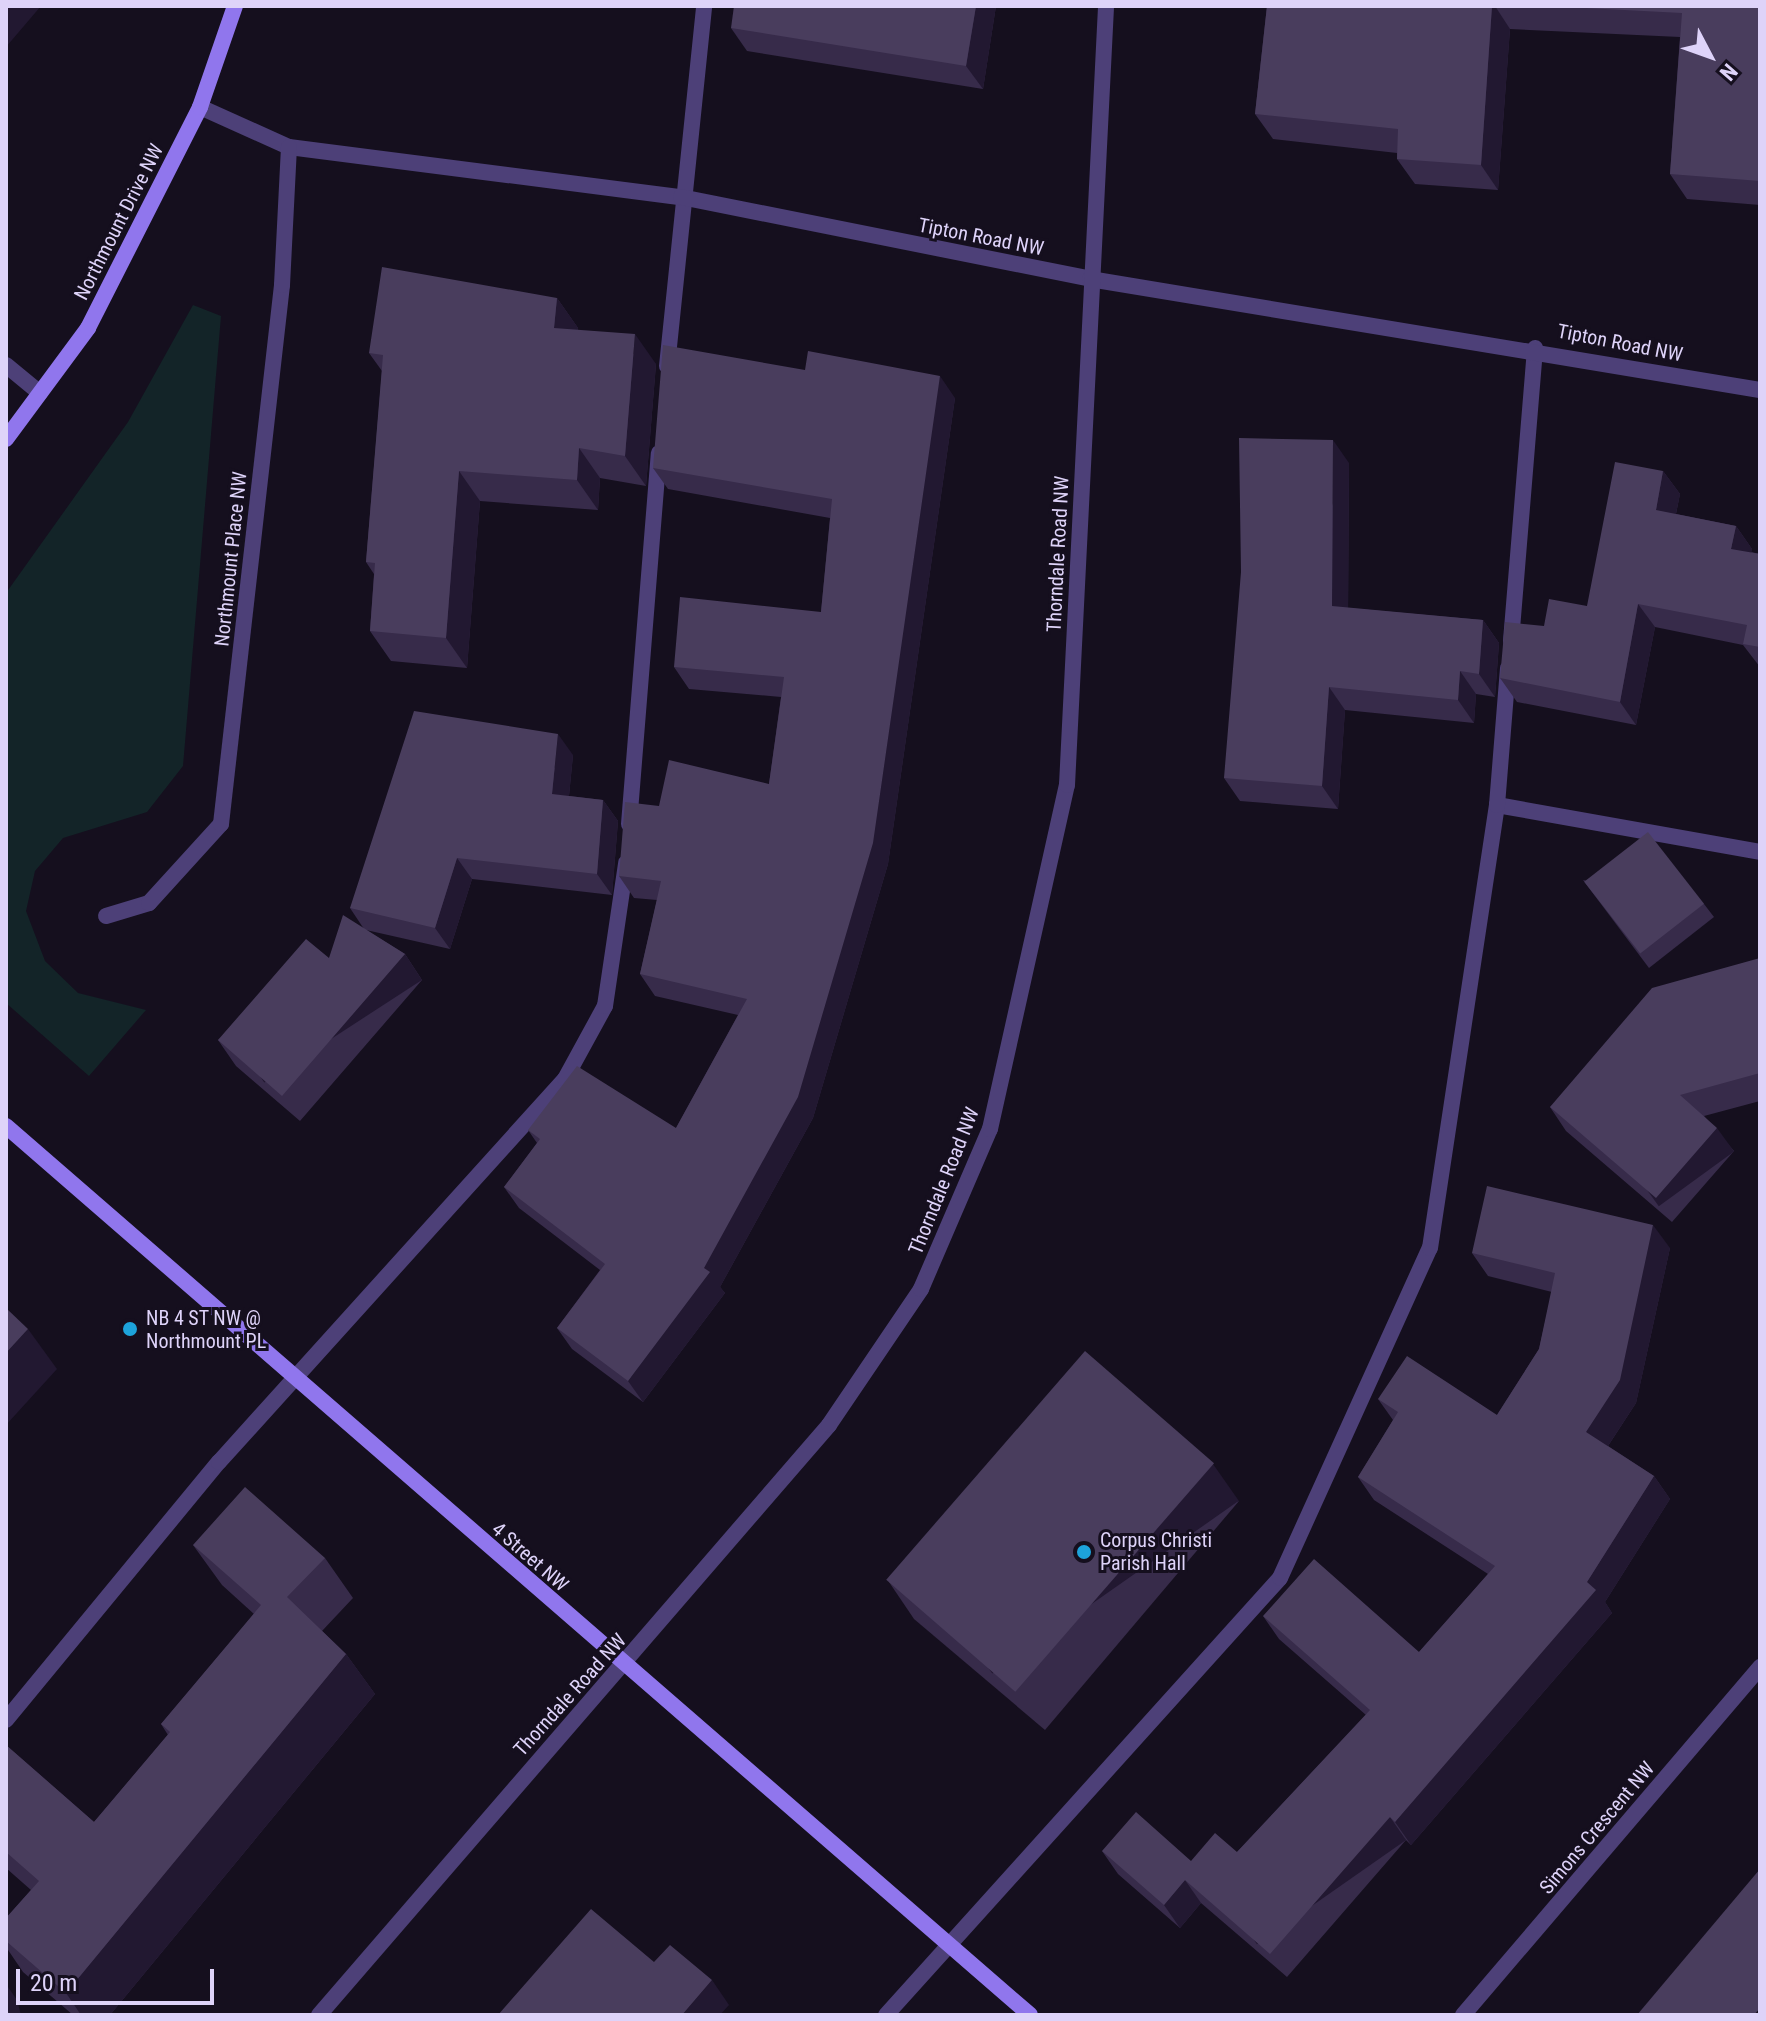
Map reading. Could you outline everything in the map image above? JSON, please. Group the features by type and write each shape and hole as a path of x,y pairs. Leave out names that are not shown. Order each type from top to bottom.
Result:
{"main road":[{"name":"Northmount Drive NW","path":"6,439 88,328 200,107 235,6"},
{"name":"4 Street NW","path":"6,1126 623,1666 1030,2015"}],"street":[{"path":"665,385 681,197 704,6"},
{"name":"Thorndale Road NW","path":"319,2015 829,1425 921,1289 990,1129 1067,785 1106,6"},
{"name":"Tipton Road NW","path":"200,107 289,147 681,197 1090,279 1535,348 1760,390"},
{"name":"Northmount Place NW","path":"106,916 149,903 221,824 282,285 289,147"},
{"path":"886,2015 1280,1578 1430,1248 1497,805 1535,348"},
{"path":"6,365 40,393"},
{"path":"6,1720 296,1380 565,1079 605,1006 622,908 661,432"},
{"path":"1497,805 1760,852"},
{"name":"Simons Crescent NW","path":"1463,2015 1760,1667"}],"shaded area":[{"path":"193,305 221,316 183,766 147,812 63,838 35,871 26,911 45,961 78,993 146,1010 89,1076 6,1003 6,593 128,422"}],"building":[{"path":"734,6 976,6 966,66 731,28"},
{"path":"1267,6 1492,6 1481,165 1397,159 1398,129 1255,114"},
{"path":"1547,6 1760,6 1760,181 1670,174 1682,13"},
{"path":"382,267 557,298 554,328 635,334 625,456 579,448 577,480 459,471 446,638 370,631 375,563 366,562 383,355 369,353"},
{"path":"663,345 805,370 808,351 940,376 873,843 798,1097 704,1268 710,1272 628,1381 557,1328 605,1264 504,1187 540,1139 528,1130 577,1066 676,1128 747,999 640,974 661,881 619,876 625,802 659,806 669,760 769,784 784,677 674,667 680,597 821,612 832,499 653,468"},
{"path":"1239,438 1333,440 1332,606 1483,620 1479,674 1460,671 1458,700 1329,687 1322,786 1224,778 1241,572"},
{"path":"1615,462 1663,471 1656,510 1736,526 1731,549 1760,554 1760,647 1743,644 1747,625 1638,604 1620,702 1500,678 1505,622 1544,626 1549,599 1587,606"},
{"path":"414,711 558,734 552,794 603,800 597,874 457,858 435,928 350,908"},
{"path":"1648,832 1704,904 1640,954 1584,882"},
{"path":"343,915 405,954 282,1096 218,1040 306,939 329,958"},
{"path":"1760,958 1760,1073 1680,1095 1717,1128 1656,1198 1550,1107 1652,988"},
{"path":"1487,1186 1653,1225 1620,1380 1586,1432 1654,1476 1587,1582 1596,1590 1395,1822 1390,1817 1270,1954 1185,1880 1164,1905 1102,1851 1136,1812 1191,1861 1215,1833 1237,1852 1370,1710 1263,1616 1314,1559 1419,1652 1495,1566 1358,1477 1398,1412 1378,1399 1407,1356 1497,1415 1539,1349 1555,1273 1472,1253"},
{"path":"6,1308 28,1329 6,1353"},
{"name":"Corpus Christi Parish Hall","path":"1085,1351 1214,1463 1015,1692 886,1580"},
{"path":"245,1487 325,1558 287,1597 346,1654 66,1993 6,1941 6,1918 39,1881 6,1852 6,1745 94,1822 170,1732 161,1724 261,1605 193,1545"},
{"path":"1760,1869 1760,2008 1754,2015 1637,2015"},
{"path":"591,1909 654,1962 670,1945 712,1980 682,2015 498,2015"}],"place":[{"name":"NB 4 ST NW @ Northmount PL","path":"130,1329"},
{"name":"Corpus Christi Parish Hall","path":"1084,1552"}]}
